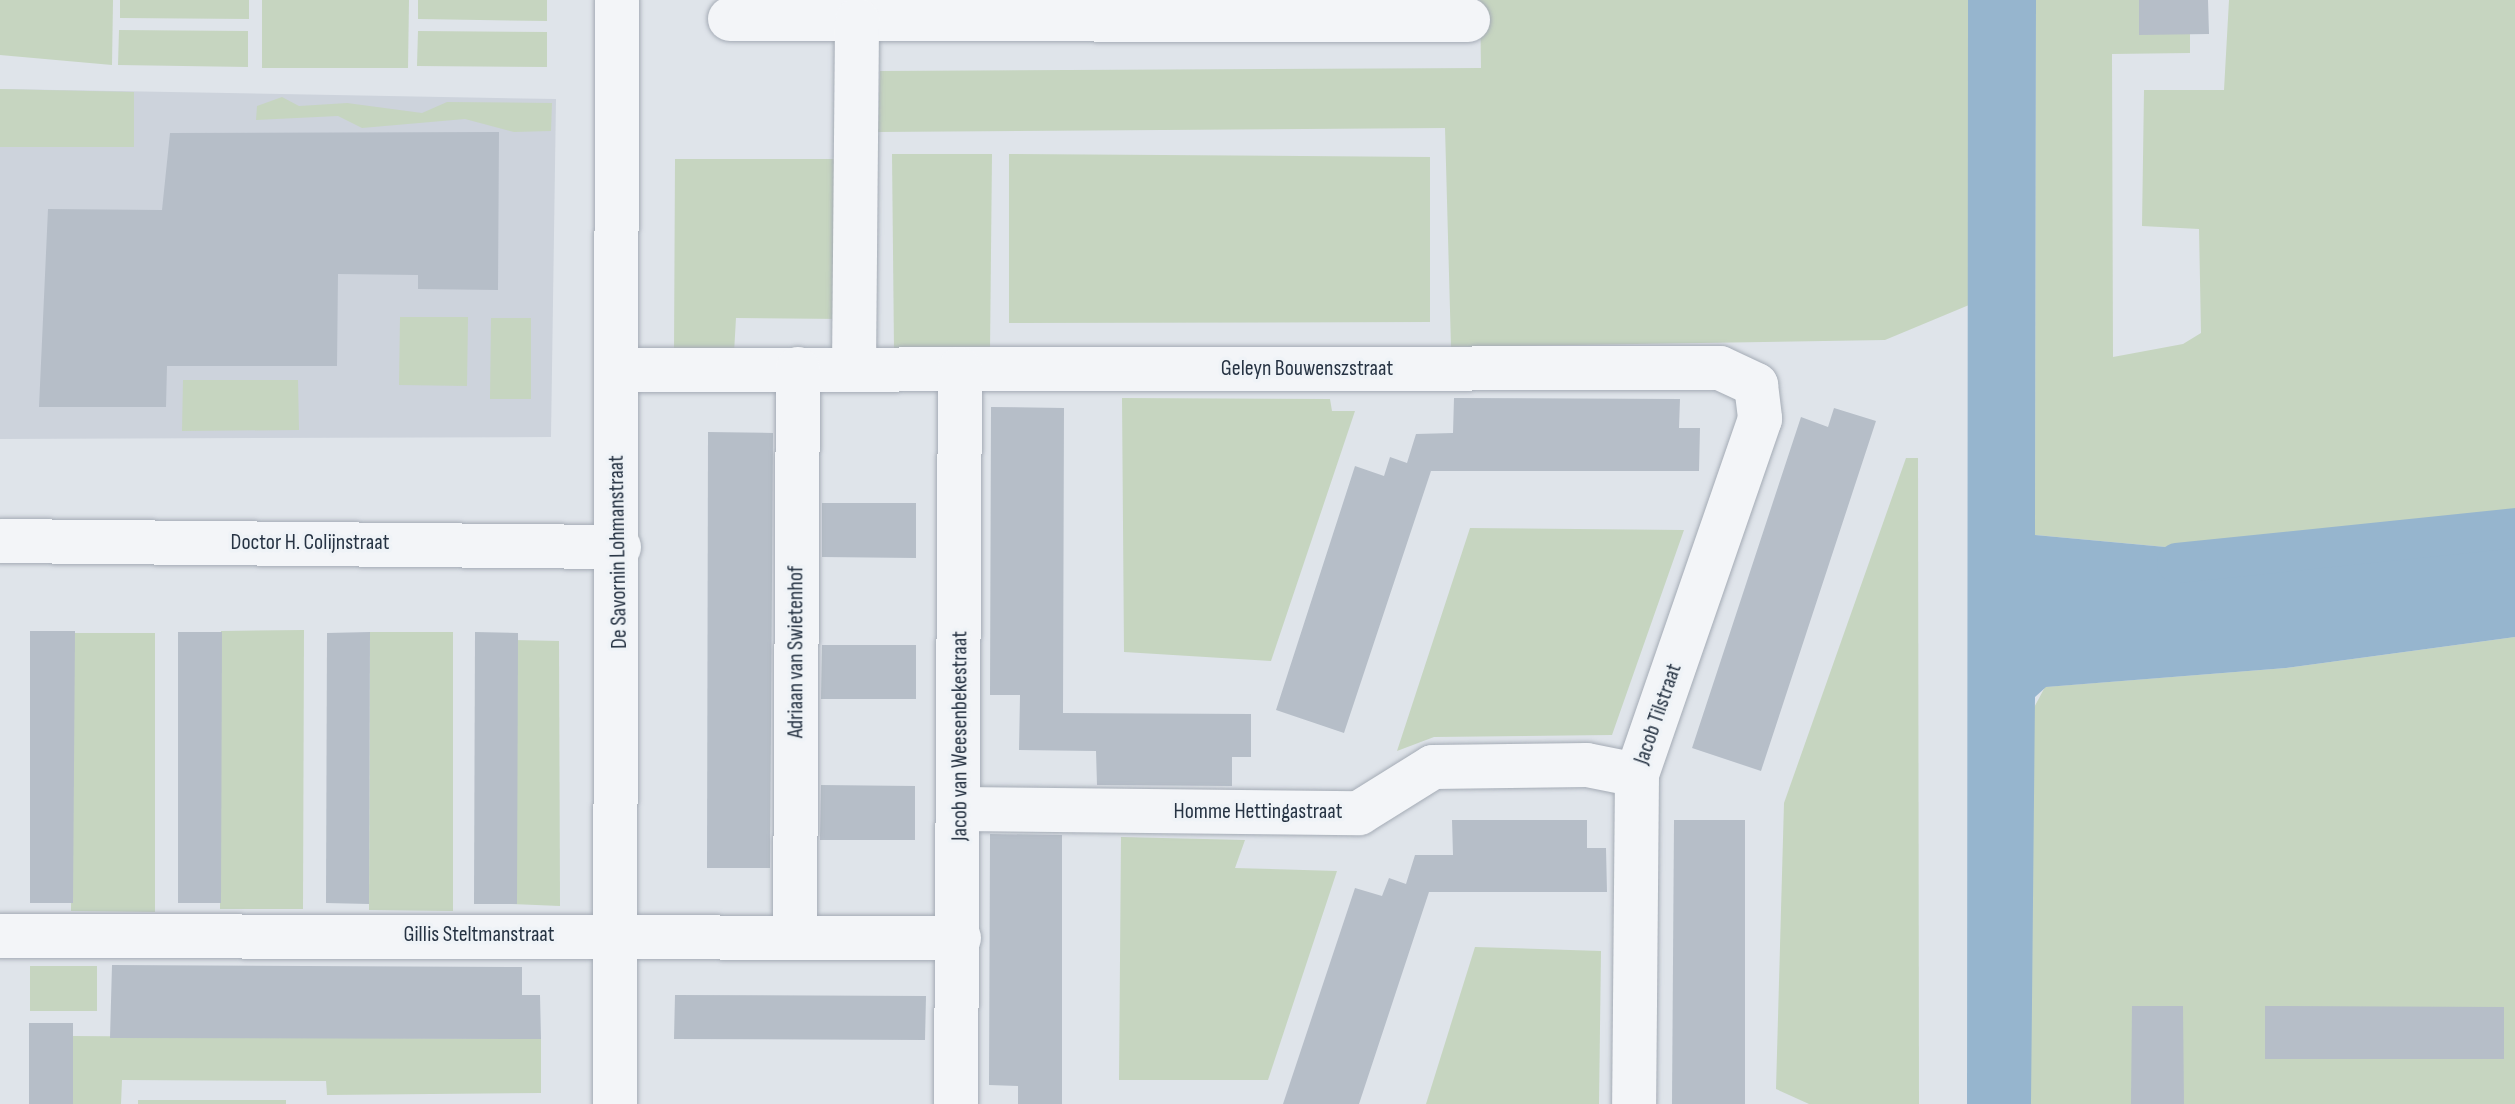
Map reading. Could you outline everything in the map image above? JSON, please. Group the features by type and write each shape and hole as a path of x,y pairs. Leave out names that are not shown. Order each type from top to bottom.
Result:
{"street":[{"name":"De Savornin Lohmanstraat","path":"615,1104 619,547 617,0"},
{"path":"730,19 1468,20"},
{"path":"854,369 857,20"},
{"name":"Geleyn Bouwenszstraat","path":"616,370 1720,368 1756,385"},
{"name":"Adriaan van Swietenhof","path":"795,935 798,369"},
{"name":"Jacob van Weesenbekestraat","path":"956,1104 961,809 960,369"},
{"name":"Jacob Tilstraat","path":"1634,1104 1637,775 1760,419 1756,385"},
{"name":"Doctor H. Colijnstraat","path":"0,541 619,547"},
{"name":"Homme Hettingastraat","path":"961,809 1359,813 1433,767 1587,765 1637,775"},
{"name":"Gillis Steltmanstraat","path":"0,936 615,932 959,938"}],"shaded area":[{"path":"0,89 556,99 551,437 0,439"}],"green space":[{"path":"0,0 113,0 112,65 0,55"},
{"path":"120,0 249,0 249,19 120,18"},
{"path":"262,0 409,0 408,68 262,68"},
{"path":"418,0 547,0 547,21 418,19"},
{"path":"1480,0 1979,0 1969,305 1885,340 1451,347 1445,128 878,132 880,71 1481,68"},
{"path":"2036,0 2190,0 2190,53 2112,54 2113,357 2183,344 2201,333 2199,229 2142,226 2144,90 2224,90 2229,0 2515,0 2515,544 2308,560 2035,535"},
{"path":"119,30 248,31 248,67 118,65"},
{"path":"418,31 547,32 547,67 417,66"},
{"path":"0,89 134,92 134,147 0,147"},
{"path":"282,97 299,106 347,103 422,113 447,102 552,103 551,131 514,132 465,119 362,128 338,116 256,120 257,106"},
{"path":"892,154 992,154 990,351 894,349"},
{"path":"1009,154 1430,157 1430,322 1009,323"},
{"path":"675,159 842,159 842,319 736,318 734,353 674,352"},
{"path":"400,317 468,317 467,386 399,385"},
{"path":"491,318 531,318 531,399 490,399"},
{"path":"183,380 298,380 299,430 182,431"},
{"path":"1122,398 1330,399 1332,411 1355,411 1271,661 1124,652"},
{"path":"1906,458 1918,458 1919,1104 1809,1104 1776,1089 1784,803"},
{"path":"1470,528 1684,530 1612,735 1434,737 1397,751"},
{"path":"304,630 303,909 220,909 221,631"},
{"path":"370,632 453,632 453,911 369,910"},
{"path":"73,633 155,633 155,912 71,911"},
{"path":"2515,637 2515,1104 2031,1104 2031,713 2045,687 2286,668"},
{"path":"514,640 559,641 560,906 512,904"},
{"path":"1121,837 1245,840 1235,868 1337,871 1268,1080 1119,1080"},
{"path":"1475,947 1601,951 1599,1104 1426,1104"},
{"path":"30,966 97,966 97,1011 30,1011"},
{"path":"73,1036 541,1039 541,1093 327,1095 326,1081 122,1080 121,1104 72,1104"},
{"path":"138,1100 286,1100 286,1104 138,1104"}],"water":[{"path":"1968,0 2036,0 2035,535 2308,560 2515,544 2515,637 2286,668 2046,687 2035,697 2031,1104 1967,1104"}],"building":[{"path":"2139,0 2208,0 2209,34 2139,35"},
{"path":"499,132 498,290 418,289 418,275 338,274 337,366 167,366 166,407 39,407 48,209 162,210 170,133"},
{"path":"1454,398 1680,399 1679,428 1700,428 1699,471 1431,471 1344,733 1276,710 1355,466 1384,476 1390,457 1407,463 1416,434 1453,433"},
{"path":"991,407 1064,408 1063,713 1251,714 1251,757 1232,757 1232,786 1097,785 1096,751 1019,750 1020,695 990,695"},
{"path":"1834,408 1876,421 1761,771 1692,748 1801,417 1828,427"},
{"path":"708,432 773,433 770,868 707,868"},
{"path":"822,503 916,503 916,558 822,557"},
{"path":"30,631 75,631 73,903 30,903"},
{"path":"178,632 222,632 221,903 178,903"},
{"path":"370,632 369,904 326,903 327,633"},
{"path":"475,632 518,633 517,904 474,904"},
{"path":"822,645 916,645 916,699 821,699"},
{"path":"821,785 915,786 915,840 820,840"},
{"path":"1452,820 1587,820 1587,848 1606,848 1607,892 1429,892 1359,1104 1283,1104 1355,888 1382,896 1389,878 1406,884 1415,855 1453,855"},
{"path":"1674,820 1745,820 1745,1104 1672,1104"},
{"path":"990,834 1062,835 1062,1104 1018,1104 1018,1086 989,1085"},
{"path":"112,965 522,967 522,995 540,995 541,1039 110,1038"},
{"path":"675,995 926,996 925,1040 674,1039"},
{"path":"2132,1006 2183,1006 2184,1104 2131,1104"},
{"path":"2265,1006 2504,1007 2504,1059 2265,1059"},
{"path":"29,1023 73,1023 73,1104 29,1104"}],"waterway":[{"path":"2177,563 2515,528"}]}
